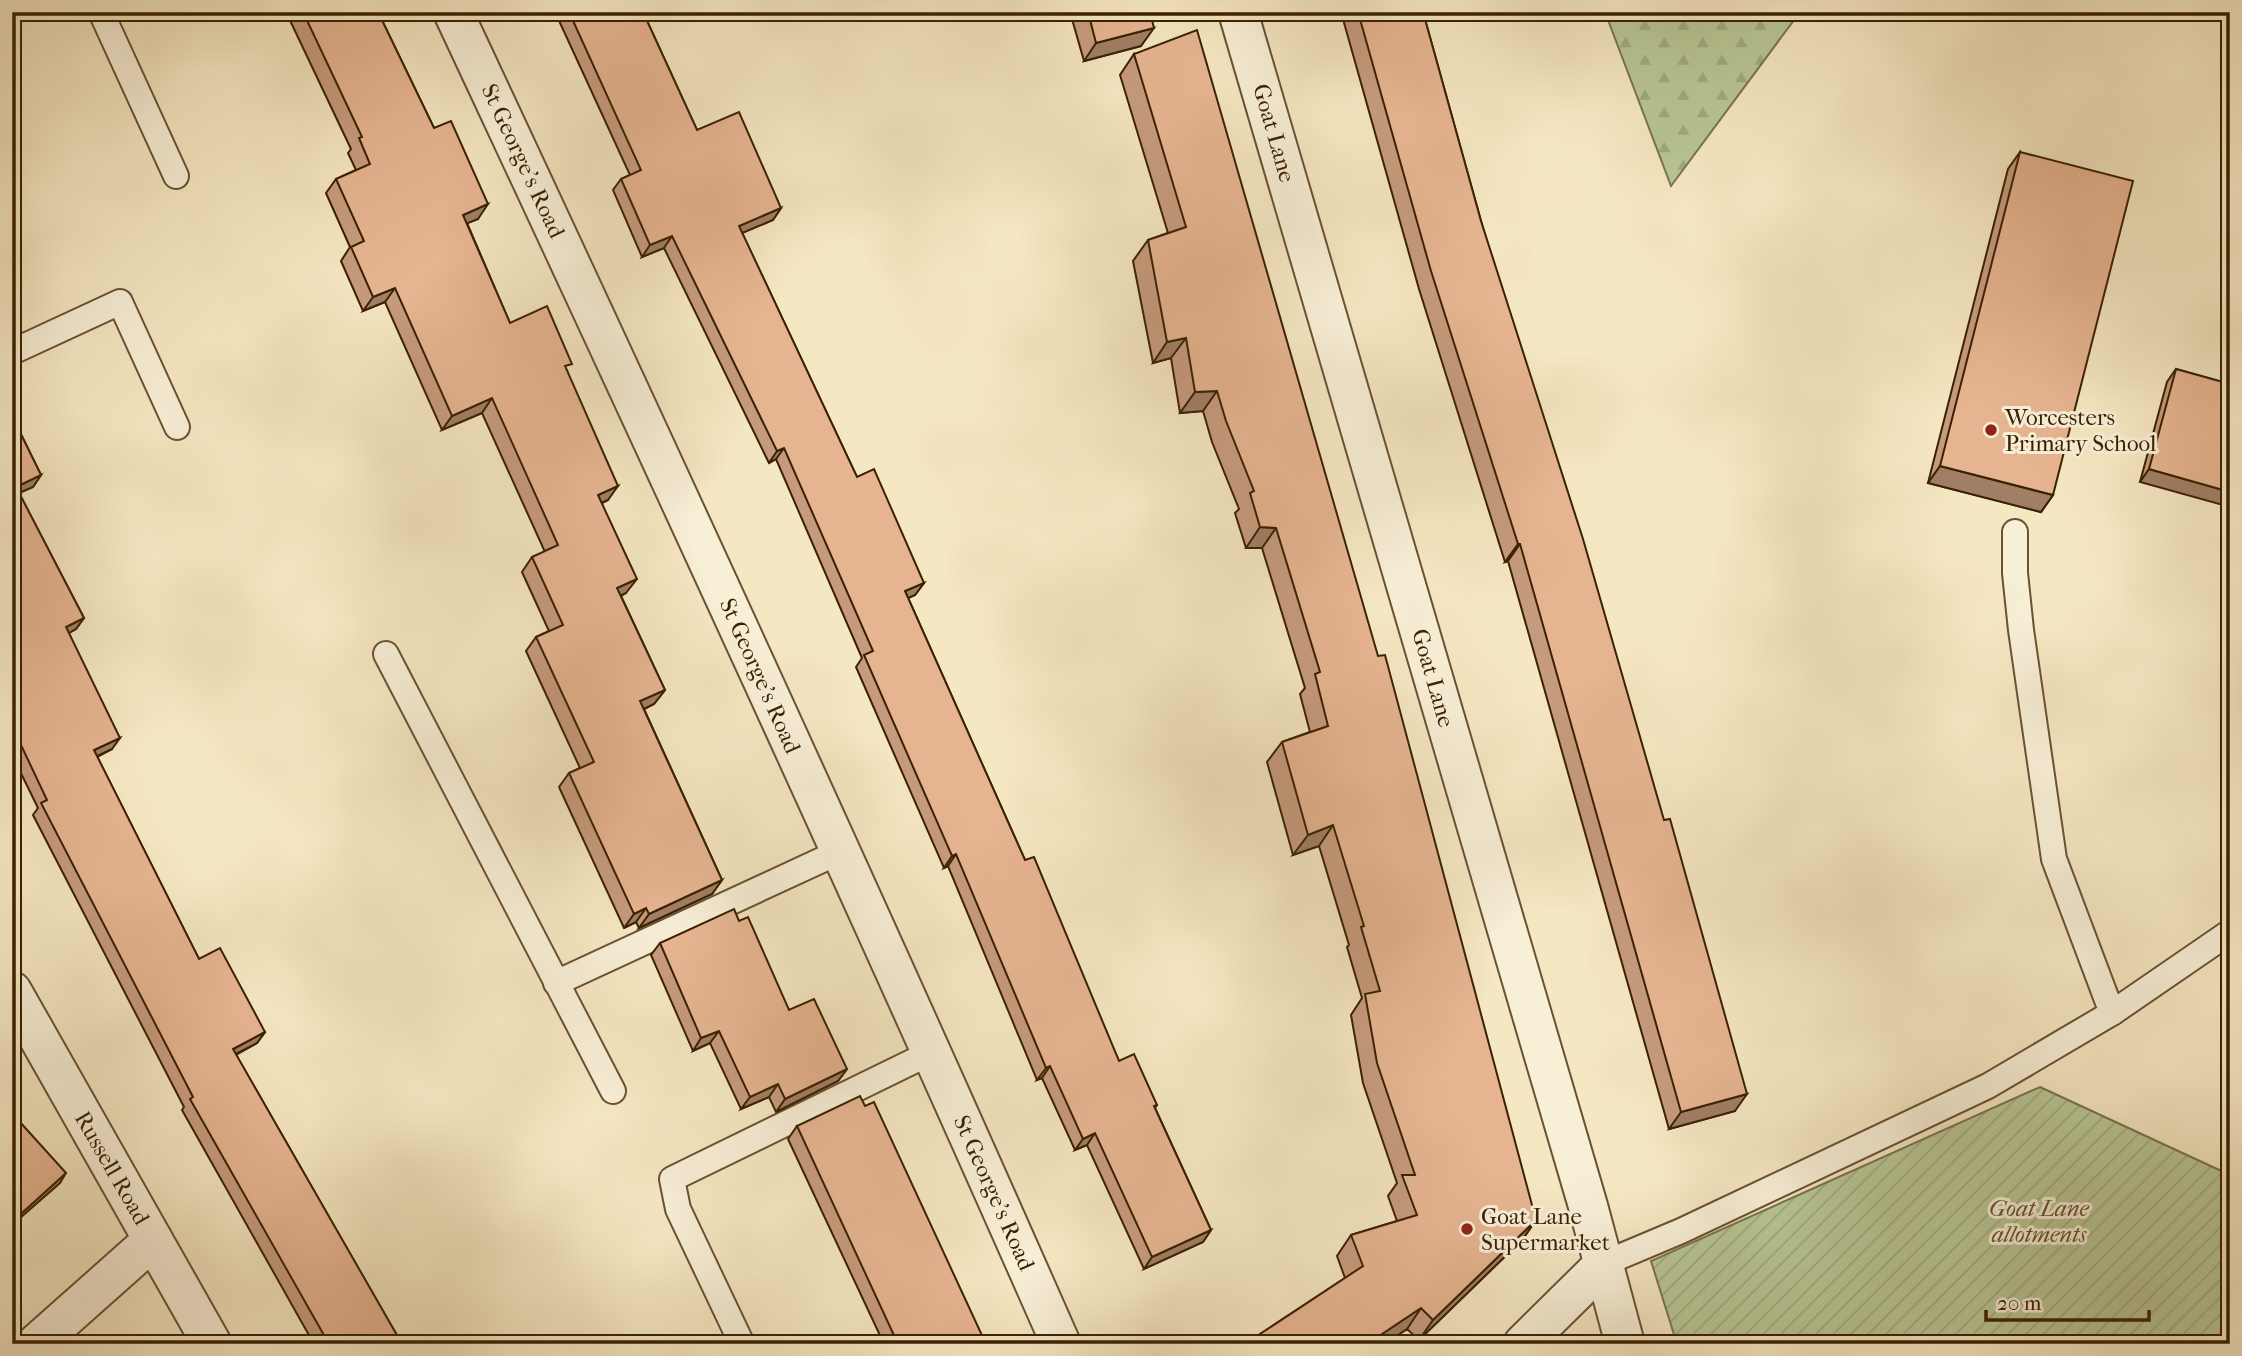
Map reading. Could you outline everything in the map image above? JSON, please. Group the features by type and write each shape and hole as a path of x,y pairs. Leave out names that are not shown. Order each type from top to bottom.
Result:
{"street":[{"name":"St George's Road","path":"453,12 636,402 1061,1344"},
{"name":"Goat Lane","path":"1238,12 1605,1263 1625,1344"},
{"name":"Russell Road","path":"12,991 212,1344"},
{"path":"36,1344 153,1240"},
{"path":"1522,1344 1605,1263"}],"lane":[{"path":"101,12 176,176"},
{"path":"12,352 120,302 177,427"},
{"path":"2015,532 2015,573 2021,629 2054,859 2112,1013"},
{"path":"386,654 613,1091"},
{"path":"556,983 839,852"},
{"path":"1605,1263 1681,1231 1988,1086 2112,1013 2230,932"},
{"path":"742,1344 678,1209 671,1179 930,1054"}],"green space":[{"path":"1605,12 1800,12 1671,186"},
{"name":"Goat Lane allotments","path":"2040,1087 2230,1175 2230,1344 1677,1344 1651,1261"}],"building":[{"path":"303,12 378,12 434,128 451,121 488,204 463,215 510,323 547,306 572,364 565,366 618,486 598,495 637,579 617,588 665,690 640,701 722,880 649,914 646,908 634,914 569,773 594,762 536,637 563,625 532,557 558,545 492,398 452,416 395,288 373,297 351,247 364,241 336,179 370,164 359,138 362,137"},
{"path":"569,12 643,12 697,130 739,112 781,208 739,226 857,477 874,469 924,583 905,591 1025,860 1034,857 1119,1061 1134,1054 1157,1105 1154,1106 1211,1230 1152,1257 1095,1133 1083,1139 1050,1066 1046,1068 956,854 952,856 864,655 873,651 784,448 777,451 672,236 650,245 621,179 641,170"},
{"path":"1088,12 1150,12 1154,28 1096,43"},
{"path":"1358,12 1423,12 1481,221 1583,539 1664,820 1670,819 1747,1094 1681,1112 1520,544 1431,271"},
{"path":"1197,30 1378,656 1385,655 1536,1220 1433,1320 1421,1308 1367,1344 1245,1344 1363,1266 1351,1235 1417,1215 1402,1175 1415,1175 1377,1063 1365,994 1380,991 1361,927 1364,926 1333,825 1308,835 1282,742 1328,726 1315,674 1320,672 1276,528 1260,527 1250,493 1254,491 1217,391 1195,392 1186,338 1167,342 1148,240 1186,227 1134,54"},
{"path":"2020,152 2133,181 2053,495 1940,466"},
{"path":"2176,369 2230,384 2230,492 2149,469"},
{"path":"12,416 41,475 16,487 84,618 66,627 120,738 94,750 199,959 220,948 265,1032 233,1049 402,1344 329,1344 190,1099 193,1097 41,803 47,800 12,726"},
{"path":"734,909 739,921 748,917 789,1010 814,999 847,1069 785,1099 778,1084 750,1097 719,1031 701,1038 660,943"},
{"path":"860,1096 865,1106 874,1102 986,1344 898,1344 797,1126"},
{"path":"19,1121 66,1173 12,1222 12,1128"},
{"path":"411,1338 415,1344 402,1344"}],"place":[{"name":"Worcesters Primary School","path":"1991,430"},
{"name":"Goat Lane Supermarket","path":"1467,1229"}]}
